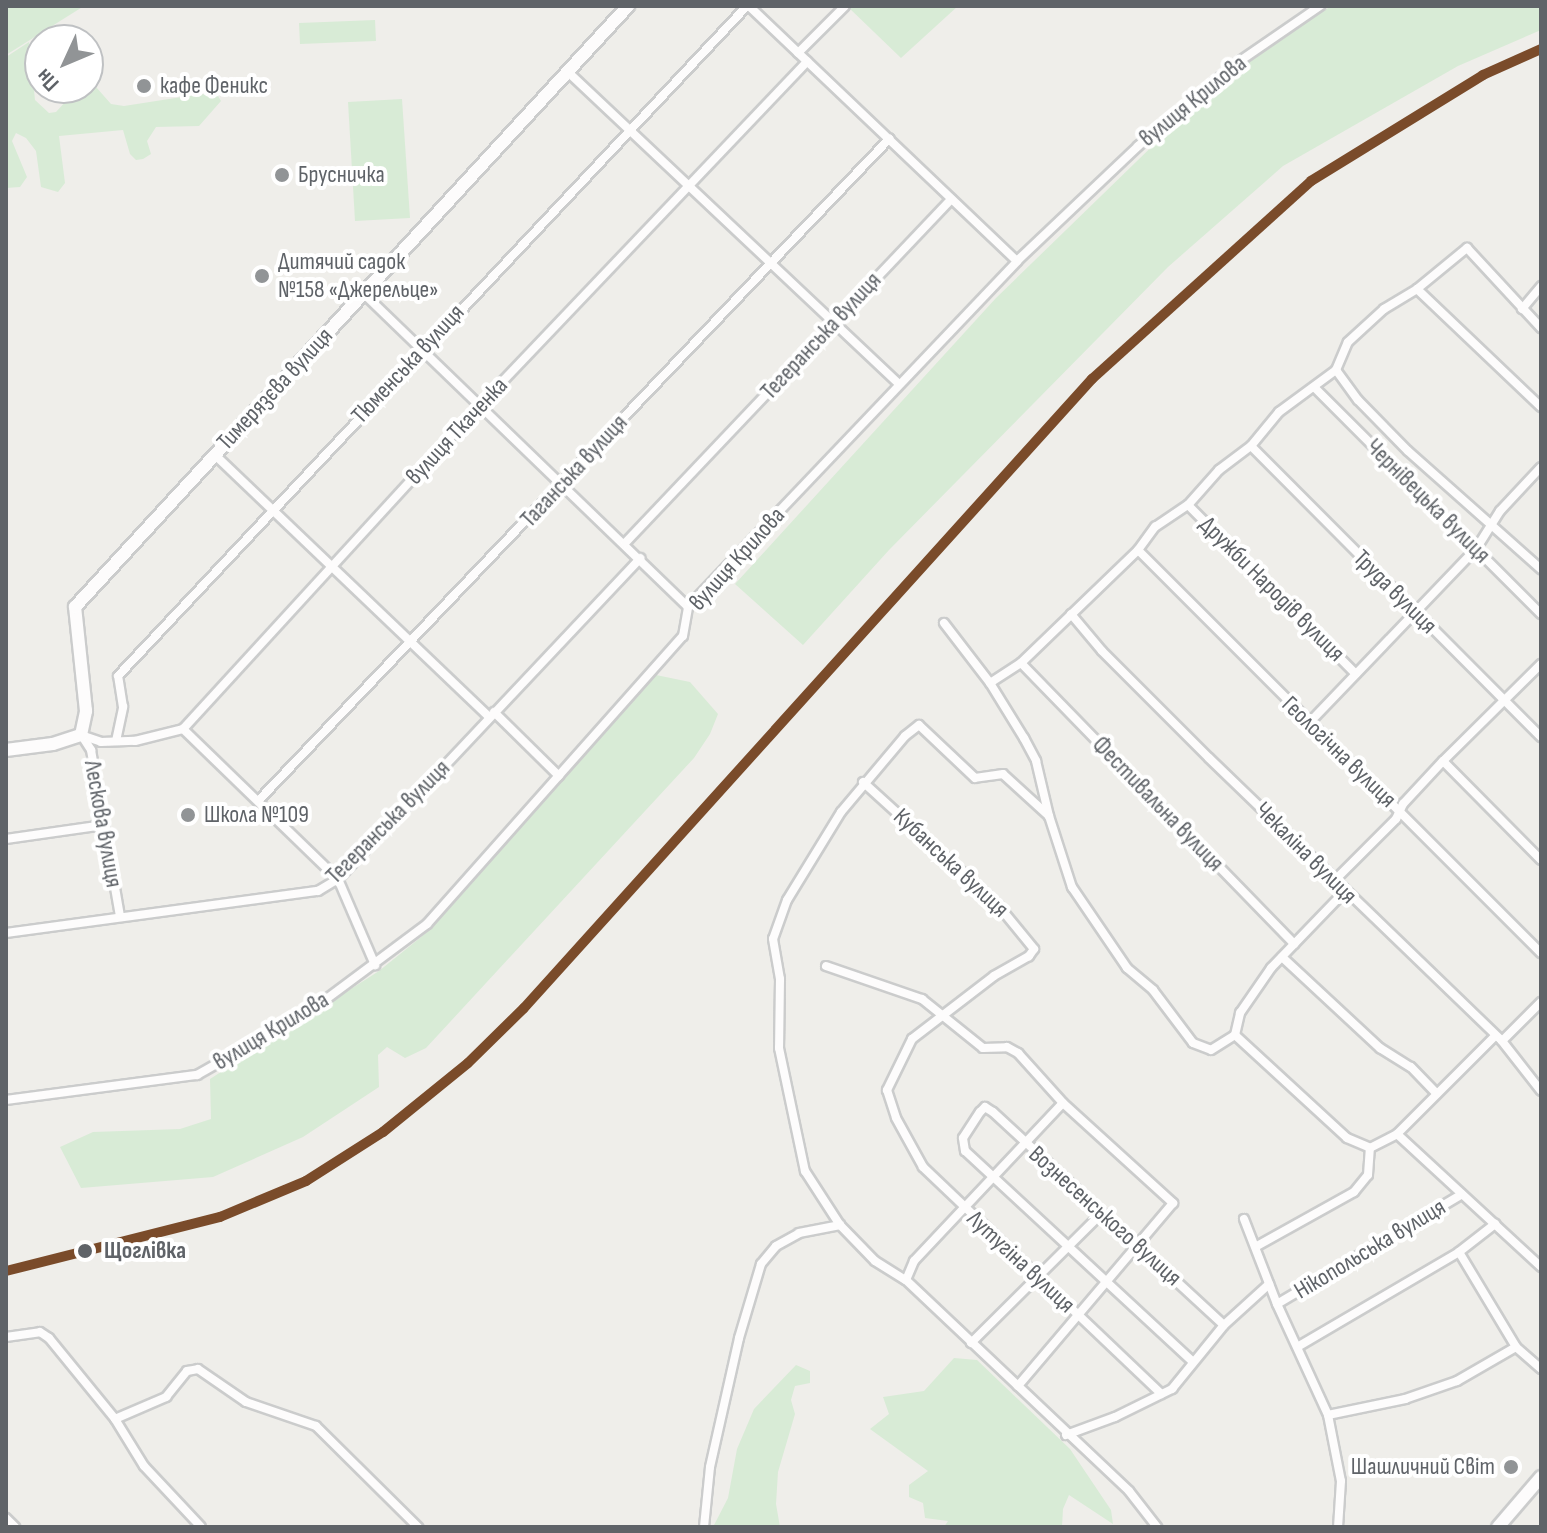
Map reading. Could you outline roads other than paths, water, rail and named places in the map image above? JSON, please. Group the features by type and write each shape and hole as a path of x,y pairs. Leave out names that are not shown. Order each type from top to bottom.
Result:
{"street":[{"name":"Тимерязєва вулиця","path":"81,735 86,711 75,607 628,6"},
{"path":"748,6 1017,261"},
{"name":"Тюменська вулиця","path":"116,741 123,707 118,676 420,350 748,6"},
{"path":"798,53 845,6"},
{"name":"вулиця Крилова","path":"6,1100 197,1075 313,1009 427,924 683,636 688,607 1017,261 1138,146 1237,63 1320,6"},
{"name":"вулиця Ткаченка","path":"183,729 479,406 807,61"},
{"path":"568,72 689,185 768,265 899,384"},
{"name":"Таганська вулиця","path":"258,801 889,139"},
{"name":"Тегеранська вулиця","path":"625,543 951,199"},
{"path":"990,683 1021,663 1138,550 1155,527 1188,505 1219,470 1251,446 1279,412 1336,370 1348,342 1384,309 1417,289 1467,248 1541,328"},
{"path":"1522,309 1541,286"},
{"path":"1417,289 1541,407"},
{"path":"363,293 641,558 688,607"},
{"path":"1336,370 1358,400 1408,451 1541,569"},
{"name":"Чернівецька вулиця","path":"1314,387 1541,614"},
{"name":"Труда вулиця","path":"1251,446 1541,737"},
{"path":"214,454 559,776"},
{"path":"1309,723 1476,549 1500,511 1541,467"},
{"name":"Дружби Народів вулиця","path":"1188,505 1356,674"},
{"name":"Геологічна вулиця","path":"1138,550 1541,953"},
{"name":"Тегеранська вулиця","path":"6,933 318,891 338,879 641,558"},
{"name":"Чекаліна вулиця","path":"1071,614 1156,705 1498,1038 1541,1091"},
{"path":"944,623 990,683 1036,761 1049,816 1072,887 1127,968 1153,990 1193,1043 1211,1050 1235,1035 1240,1013 1282,957 1345,891"},
{"name":"Фестивальна вулиця","path":"1021,663 1294,944"},
{"path":"1336,879 1396,819 1399,811 1443,761 1541,664"},
{"path":"1049,816 1003,774 975,778 919,725 905,736 863,782 787,900 773,939 780,979 779,1048 805,1171 840,1225 875,1261 906,1280 1066,1435 1129,1491 1157,1527"},
{"path":"6,750 61,742 81,735 101,742 153,739 183,729 338,879 375,965"},
{"name":"Лескова вулиця","path":"81,735 91,750 120,916"},
{"path":"1443,761 1541,860"},
{"name":"Кубанська вулиця","path":"863,782 998,905 1034,949 1029,956 994,976 945,1016"},
{"path":"6,839 104,825"},
{"path":"1282,957 1380,1048 1411,1067 1437,1094"},
{"path":"826,966 922,999 977,1045 1007,1047 1018,1053 1063,1103 1173,1203 1018,1386"},
{"path":"1370,1148 1397,1134 1498,1038 1541,1002"},
{"name":"Лутугіна вулиця","path":"945,1016 912,1039 894,1069 887,1090 896,1118 923,1167 1161,1394"},
{"path":"1235,1035 1347,1138 1370,1148"},
{"path":"906,1280 914,1261 1063,1103"},
{"name":"Вознесенського вулиця","path":"992,1177 962,1145 963,1138 985,1107 1224,1325"},
{"path":"1397,1134 1541,1267"},
{"path":"1257,1246 1354,1192 1368,1175 1370,1148"},
{"path":"992,1177 1192,1361"},
{"name":"Нікопольська вулиця","path":"1277,1304 1462,1194"},
{"path":"971,1343 1102,1213"},
{"path":"1244,1219 1277,1304 1299,1346 1328,1415 1341,1481 1338,1527"},
{"path":"1299,1346 1459,1252 1495,1224"},
{"path":"704,1527 710,1467 739,1338 761,1264 776,1246 799,1233 840,1225"},
{"path":"1459,1252 1516,1347 1541,1369"},
{"path":"1066,1435 1115,1417 1161,1394 1187,1374 1192,1361 1224,1325 1269,1284"},
{"path":"6,1337 40,1332 115,1419 144,1466 201,1527"},
{"path":"1328,1415 1405,1399 1457,1381 1516,1347"},
{"path":"115,1419 166,1397 187,1371 198,1369 246,1402 316,1426 418,1527"},
{"path":"1498,1527 1541,1477"},
{"path":"6,1518 15,1527"}],"place":[{"name":"кафе Феникс","path":"144,86"},
{"name":"Брусничка","path":"282,175"},
{"name":"Дитячий садок №158 «Джерельце»","path":"262,276"},
{"name":"Школа №109","path":"188,815"},
{"name":"Щоглівка","path":"85,1251"},
{"name":"Шашличний Світ","path":"1511,1467"}]}
